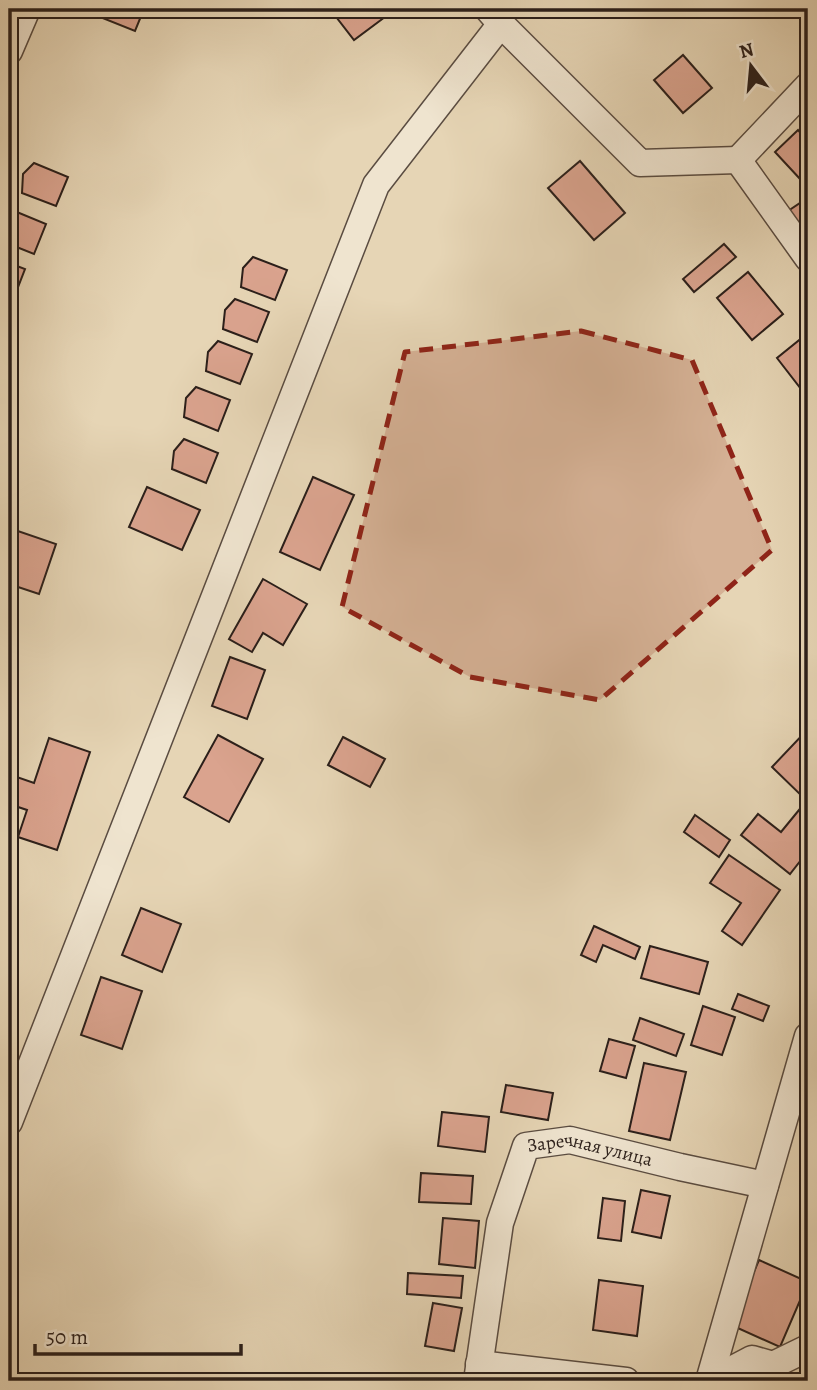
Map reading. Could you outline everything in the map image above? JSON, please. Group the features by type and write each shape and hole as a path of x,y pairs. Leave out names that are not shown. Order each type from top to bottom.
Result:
{"street":[{"path":"9,51 26,9"},
{"path":"9,1122 376,186 495,16 640,163 738,160 808,86"},
{"path":"738,160 808,258"},
{"path":"709,1381 808,1036"},
{"name":"Заречная улица","path":"478,1373 500,1223 526,1146 570,1140 765,1185"},
{"path":"726,1381 733,1369 752,1359 774,1365 808,1348"},
{"path":"478,1373 625,1381"}],"highlighted area":[{"path":"581,331 692,360 772,550 600,700 470,677 342,607 405,352"}],"building":[{"path":"98,9 144,9 135,31 95,15"},
{"path":"330,9 392,9 393,11 354,40"},
{"path":"683,55 712,88 683,113 654,80"},
{"path":"808,129 808,174 801,180 775,152 798,130 802,135"},
{"path":"580,161 625,213 594,240 548,188"},
{"path":"34,163 68,177 56,206 22,193 23,174"},
{"path":"806,199 808,234 805,236 788,211"},
{"path":"12,210 46,224 34,254 9,244 9,214"},
{"path":"724,244 736,257 694,292 683,279"},
{"path":"253,257 287,270 275,300 241,287 243,268"},
{"path":"9,263 25,269 13,300 9,298"},
{"path":"748,272 783,314 752,340 717,298"},
{"path":"235,299 269,312 257,342 223,329 225,310"},
{"path":"803,337 808,344 808,398 777,358"},
{"path":"218,341 252,354 240,384 206,371 208,352"},
{"path":"196,387 230,400 218,431 184,417 186,398"},
{"path":"184,439 218,453 206,483 172,469 174,451"},
{"path":"313,477 354,495 320,570 280,552"},
{"path":"147,487 200,510 182,550 129,527"},
{"path":"9,528 56,544 39,594 9,584"},
{"path":"263,579 307,604 283,645 263,633 252,652 229,639"},
{"path":"230,657 265,670 247,719 212,706"},
{"path":"808,729 808,802 772,767"},
{"path":"218,735 263,759 229,822 184,797"},
{"path":"343,737 385,759 370,787 328,765"},
{"path":"49,738 90,752 57,850 18,837 27,810 9,804 9,792 14,776 34,783"},
{"path":"799,810 808,817 808,851 790,874 741,835 758,814 781,832"},
{"path":"695,815 730,840 719,857 684,832"},
{"path":"729,855 780,890 742,945 722,931 741,903 710,883"},
{"path":"141,908 181,924 162,972 122,955"},
{"path":"594,926 640,947 635,959 603,945 596,962 581,955"},
{"path":"650,946 708,962 699,994 641,978"},
{"path":"101,977 142,991 122,1049 81,1035"},
{"path":"738,994 769,1006 763,1021 732,1009"},
{"path":"703,1006 735,1017 722,1055 691,1045"},
{"path":"640,1018 684,1034 676,1056 633,1040"},
{"path":"609,1039 635,1046 626,1078 600,1071"},
{"path":"644,1063 686,1072 670,1140 629,1131"},
{"path":"506,1085 553,1093 548,1120 501,1112"},
{"path":"442,1112 489,1117 485,1152 438,1146"},
{"path":"421,1173 473,1176 471,1204 419,1202"},
{"path":"641,1190 670,1196 661,1238 632,1232"},
{"path":"603,1198 625,1201 621,1241 598,1238"},
{"path":"443,1218 479,1221 475,1268 439,1264"},
{"path":"759,1260 808,1282 780,1347 731,1325"},
{"path":"408,1273 463,1276 461,1298 407,1294"},
{"path":"599,1280 643,1286 637,1336 593,1330"},
{"path":"433,1303 462,1308 454,1351 425,1346"}]}
